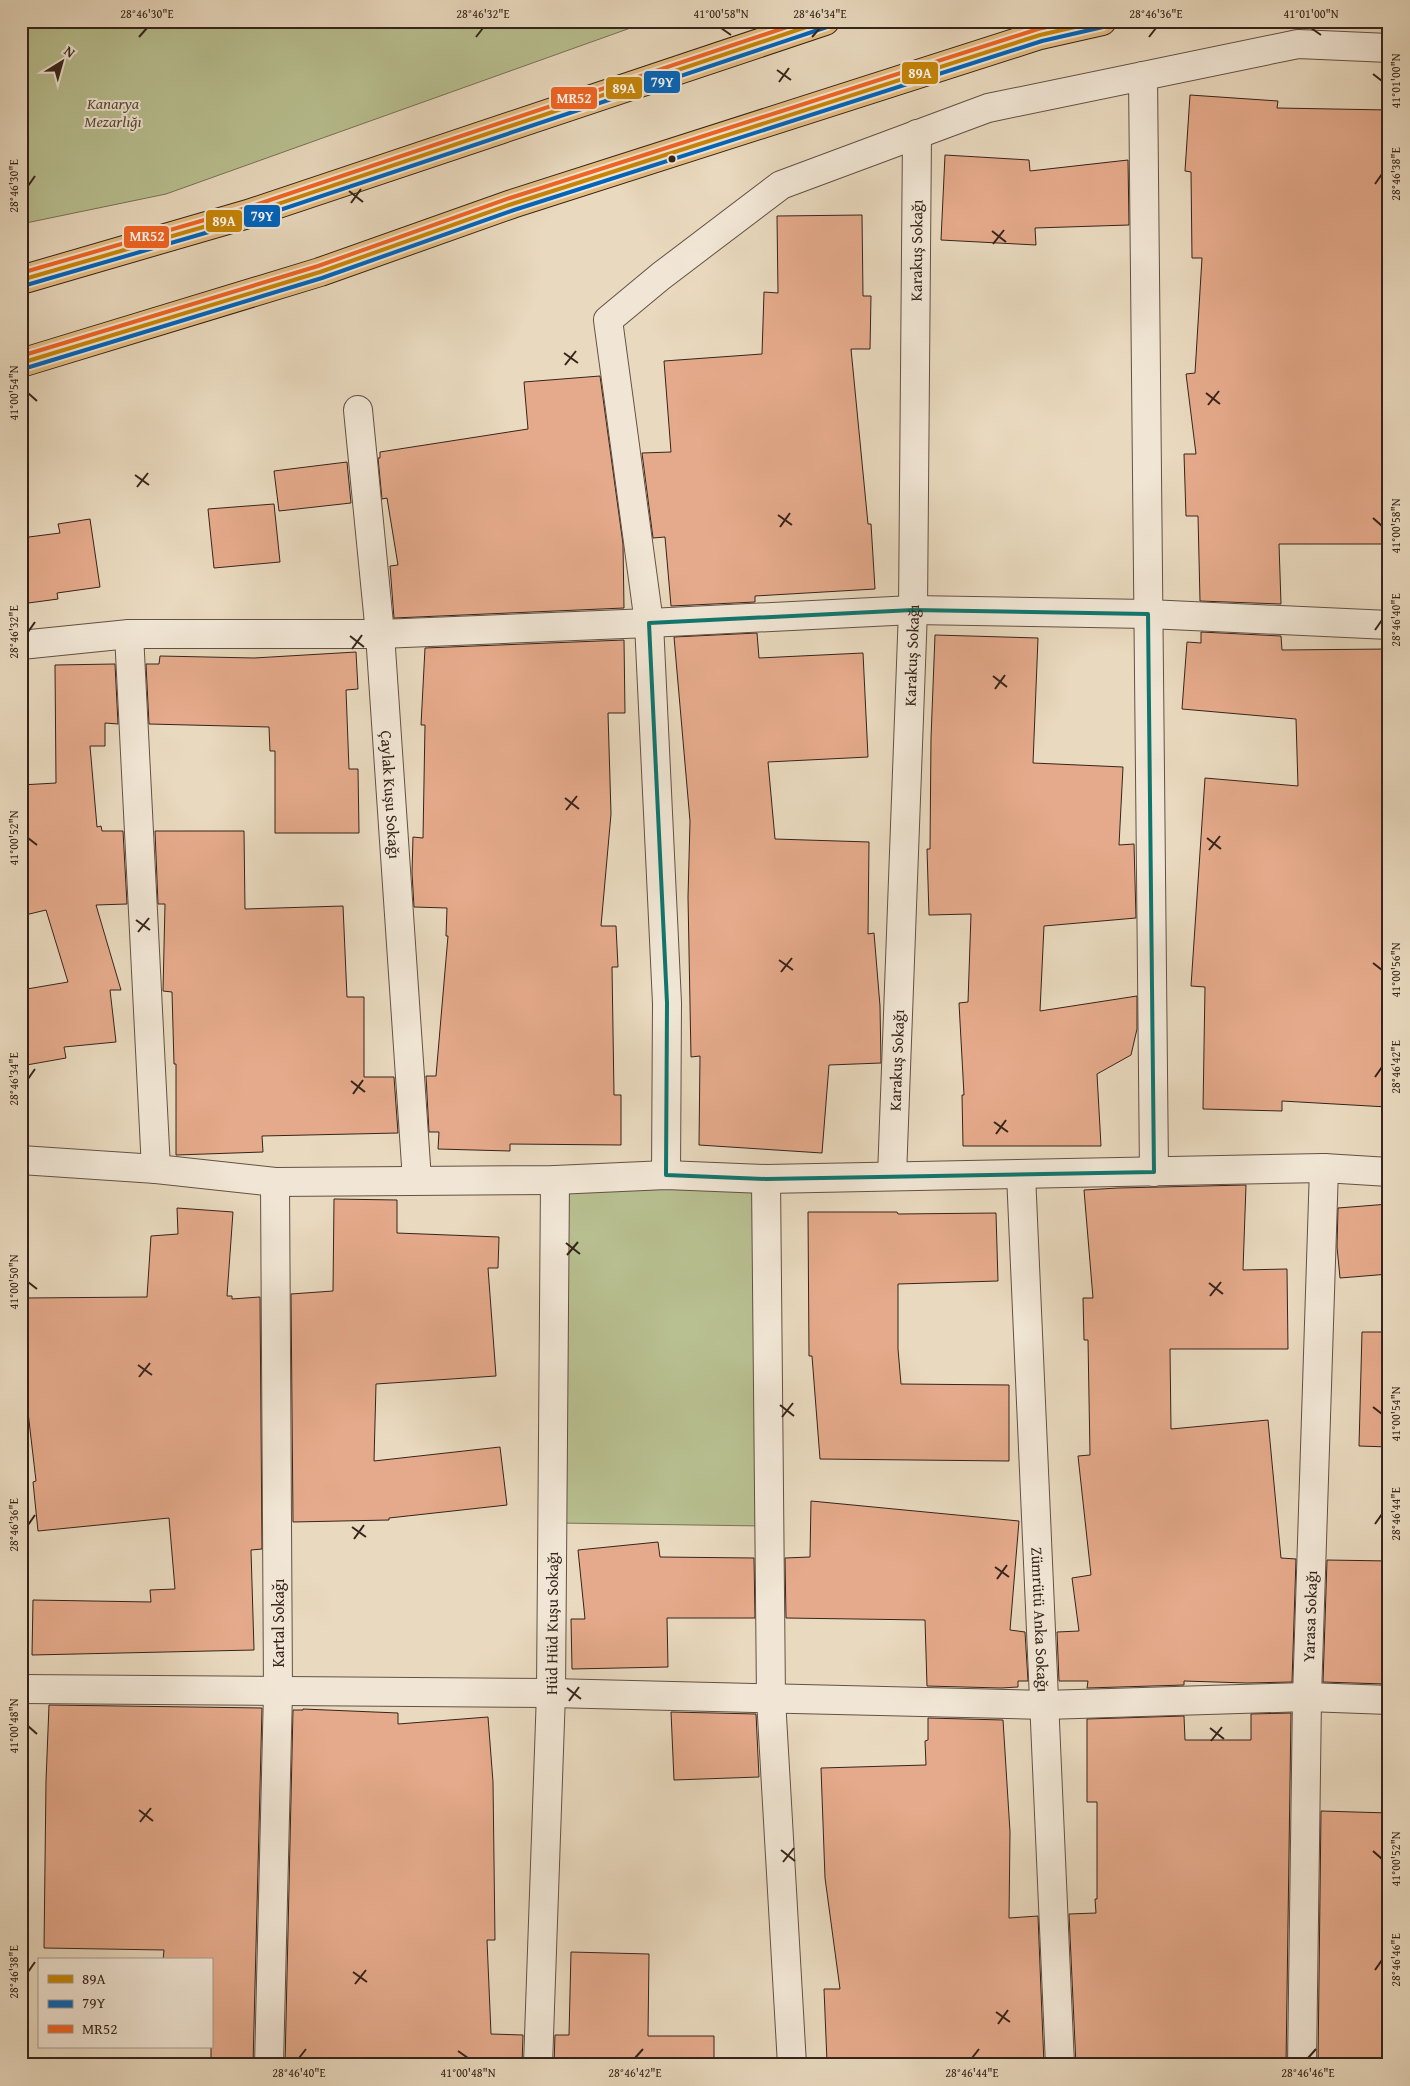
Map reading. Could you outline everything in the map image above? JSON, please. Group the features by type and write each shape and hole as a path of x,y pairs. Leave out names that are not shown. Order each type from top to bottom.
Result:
{"main road":[{"path":"21,280 248,214 825,21"},
{"path":"21,362 320,272 512,204 1030,38 1102,21"}],"street":[{"path":"666,1176 667,1003 649,623 608,320 661,276 781,186 988,108 1298,44 1389,48"},
{"path":"1143,76 1154,1172"},
{"name":"Karakuş Sokağı","path":"892,1176 913,610 917,134"},
{"name":"Çaylak Kuşu Sokağı","path":"358,410 380,634 417,1180"},
{"path":"21,645 129,634 380,634 913,610 1148,614 1389,625"},
{"path":"129,634 156,1169"},
{"path":"21,1160 156,1169 275,1182 554,1180 666,1176 766,1179 1388,1167"},
{"name":"Yarasa Sokağı","path":"1302,2065 1307,1698 1324,1168"},
{"name":"Zümrütü Anka Sokağı","path":"1021,1174 1060,2065"},
{"path":"766,1179 771,1699 792,2065"},
{"name":"Hüd Hüd Kuşu Sokağı","path":"538,2065 551,1693 554,1180"},
{"name":"Kartal Sokağı","path":"269,2065 278,1692 275,1182"},
{"path":"21,1689 551,1693 1045,1705 1307,1698 1389,1700"}],"highlighted area":[{"path":"913,610 1148,614 1154,1172 766,1179 666,1175 667,1003 649,623"}],"green space":[{"name":"Kanarya Mezarlığı","path":"21,21 650,21 166,194 21,224"},
{"path":"758,1186 763,1526 559,1523 561,1190"}],"building":[{"path":"1190,95 1278,101 1277,108 1389,110 1389,387 1385,387 1389,433 1389,544 1279,544 1281,604 1200,601 1198,516 1186,516 1184,454 1196,454 1186,374 1195,373 1202,258 1192,258 1191,172 1185,171"},
{"path":"945,155 1029,160 1030,171 1128,160 1129,225 1035,228 1036,245 941,240"},
{"path":"862,215 863,296 871,296 870,349 851,349 868,524 871,524 875,589 755,596 755,602 671,606 665,537 653,538 642,453 671,452 664,361 762,354 764,292 778,293 777,216"},
{"path":"600,376 623,544 624,608 394,618 390,566 398,565 387,498 382,499 378,458 380,458 380,452 528,429 524,382"},
{"path":"347,462 351,503 279,511 274,471"},
{"path":"274,504 280,562 214,568 208,509"},
{"path":"90,519 100,587 57,593 58,599 21,604 21,538 60,533 58,524"},
{"path":"1201,632 1281,636 1282,650 1389,649 1389,848 1384,912 1387,913 1382,1003 1389,1004 1387,1107 1282,1101 1282,1111 1203,1109 1205,987 1191,986 1205,778 1298,786 1296,719 1182,709 1187,642 1201,643"},
{"path":"757,633 759,658 863,653 868,757 768,762 775,839 869,842 868,934 874,933 880,1006 881,1063 829,1065 822,1153 699,1145 700,1056 691,1057 688,897 690,821 674,637"},
{"path":"935,635 1038,638 1033,763 1123,767 1119,845 1134,844 1136,918 1044,926 1040,1011 1137,996 1137,1029 1131,1055 1097,1074 1101,1146 963,1146 962,1095 964,1095 959,1003 968,1002 971,914 929,915 927,849 930,849 931,738"},
{"path":"624,640 625,713 608,713 611,814 601,926 616,926 618,967 612,967 614,1095 621,1095 621,1145 510,1144 510,1151 438,1149 439,1132 429,1132 426,1076 436,1076 448,936 446,936 447,908 414,907 412,873 413,837 423,838 425,725 421,725 425,648"},
{"path":"356,652 358,689 346,690 349,769 358,769 359,833 275,833 275,751 270,751 269,727 149,724 146,664 159,664 160,656 254,658"},
{"path":"115,664 118,724 105,723 105,746 90,746 97,827 101,826 102,831 123,831 127,904 96,905 121,990 110,990 116,1042 64,1047 66,1058 21,1066 21,990 68,982 46,910 21,916 21,785 56,783 55,665"},
{"path":"155,831 244,831 245,909 343,906 347,997 364,997 364,1077 394,1077 398,1133 262,1136 263,1152 176,1155 176,1064 174,1064 172,992 163,991 165,904 158,904"},
{"path":"1246,1185 1243,1270 1287,1269 1288,1349 1170,1349 1171,1429 1268,1420 1281,1558 1296,1559 1292,1682 1184,1681 1184,1685 1087,1688 1088,1681 1059,1681 1057,1632 1079,1631 1072,1578 1091,1575 1078,1456 1090,1455 1088,1340 1084,1340 1083,1298 1093,1298 1084,1190"},
{"path":"334,1199 397,1200 397,1233 499,1237 498,1268 488,1268 496,1376 376,1384 374,1461 500,1447 507,1505 389,1518 389,1520 293,1522 291,1294 333,1291"},
{"path":"1389,1204 1389,1274 1340,1278 1337,1247 1338,1208"},
{"path":"177,1208 233,1212 227,1296 232,1296 232,1299 260,1297 262,1549 251,1550 254,1650 32,1655 33,1600 151,1602 150,1590 175,1589 169,1518 38,1531 33,1482 36,1481 26,1395 25,1298 147,1297 151,1236 178,1234"},
{"path":"808,1212 897,1212 898,1214 996,1213 998,1281 898,1284 898,1349 901,1384 1009,1385 1009,1461 820,1459 812,1356 809,1356"},
{"path":"1362,1332 1389,1332 1389,1447 1359,1446"},
{"path":"811,1501 1019,1521 1010,1630 1025,1632 1028,1681 1018,1681 1018,1687 1001,1688 927,1686 925,1620 786,1618 785,1558 810,1557"},
{"path":"658,1542 660,1557 754,1558 755,1618 667,1618 668,1667 572,1669 571,1619 585,1619 578,1550"},
{"path":"1327,1560 1389,1561 1389,1637 1386,1636 1385,1684 1323,1682"},
{"path":"49,1705 262,1708 253,2065 211,2065 212,1958 163,1958 164,1950 44,1948"},
{"path":"293,1710 398,1713 398,1724 488,1717 493,1782 495,1940 487,1940 491,2034 523,2035 522,2065 285,2065"},
{"path":"671,1712 756,1714 759,1777 674,1780"},
{"path":"1291,1713 1286,2065 1076,2065 1069,1914 1096,1913 1095,1899 1097,1899 1097,1802 1087,1802 1087,1719 1184,1716 1185,1740 1251,1740 1251,1714"},
{"path":"928,1718 1003,1720 1010,1832 1009,1918 1038,1916 1044,2065 953,2063 953,2059 827,2062 824,1989 840,1989 825,1878 821,1768 926,1765 925,1741 928,1740"},
{"path":"1321,1811 1389,1813 1389,2065 1318,2065"},
{"path":"571,1952 649,1954 648,2036 714,2036 714,2065 554,2065 555,2035 569,2035"}],"transit line":[{"name":"MR52","path":"21,273 246,208 805,21"},
{"name":"89A","path":"21,280 248,214 824,21"},
{"name":"MR52","path":"21,356 318,266 510,198 1038,29 1073,21"},
{"name":"89A","path":"21,363 320,272 512,204 1040,35 1101,21"},
{"name":"79Y","path":"23,286 250,220 827,27"},
{"name":"79Y","path":"23,369 322,278 514,210 1042,41 1103,27"}]}
